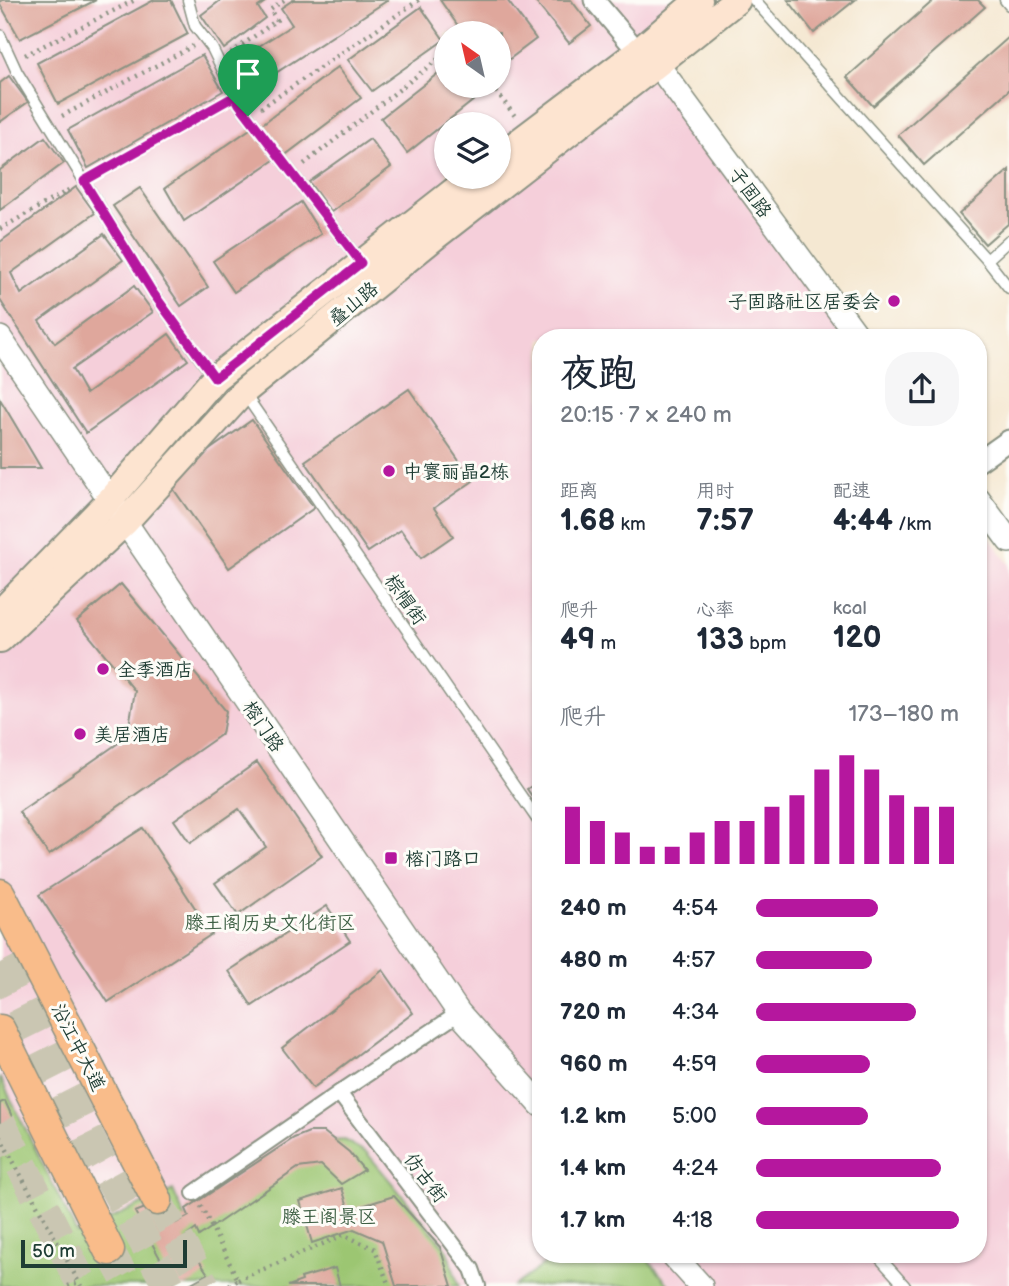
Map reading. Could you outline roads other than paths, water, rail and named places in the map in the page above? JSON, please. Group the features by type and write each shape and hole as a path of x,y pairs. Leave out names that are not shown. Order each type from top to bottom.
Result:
{"main road":[{"name":"叠山路","path":"0,639 125,522 243,392 437,235 647,58 699,0"},
{"name":"叠山路","path":"511,147 737,0"},
{"name":"叠山路","path":"0,613 110,500 215,378 457,189"},
{"name":"沿江中大道","path":"0,894 158,1200"},
{"path":"0,1030 109,1250"}],"street":[{"path":"594,0 647,58"},
{"name":"子固路","path":"647,58 852,329"},
{"name":"榕门路","path":"0,338 459,1013 532,1095"},
{"path":"987,456 1009,440"},
{"path":"987,511 1009,541"},
{"path":"194,1193 459,1013"},
{"name":"仿古街","path":"338,1093 472,1269 478,1286"},
{"path":"680,1263 701,1286"}],"lane":[{"path":"188,0 195,26 212,48 239,104 361,263"},
{"path":"754,0 1009,288"},
{"path":"1005,0 1009,5"},
{"path":"0,35 49,124 153,293 215,378"},
{"path":"987,260 1009,240"},
{"name":"棕帽街","path":"243,392 532,812"},
{"path":"884,1263 905,1286"}],"tunnel":[{"path":"0,963 97,1155 169,1286"},
{"path":"0,1123 83,1286"},
{"path":"157,1200 205,1286"},
{"path":"109,1250 129,1286"}],"place":[{"name":"子固路社区居委会","path":"894,301"},
{"name":"中寰丽晶2栋","path":"389,471"},
{"name":"全季酒店","path":"103,669"},
{"name":"美居酒店","path":"80,734"},
{"name":"榕门路口","path":"391,858"}],"park label":[{"name":"滕王阁历史文化街区","path":"270,922"},
{"name":"滕王阁景区","path":"329,1216"}]}
